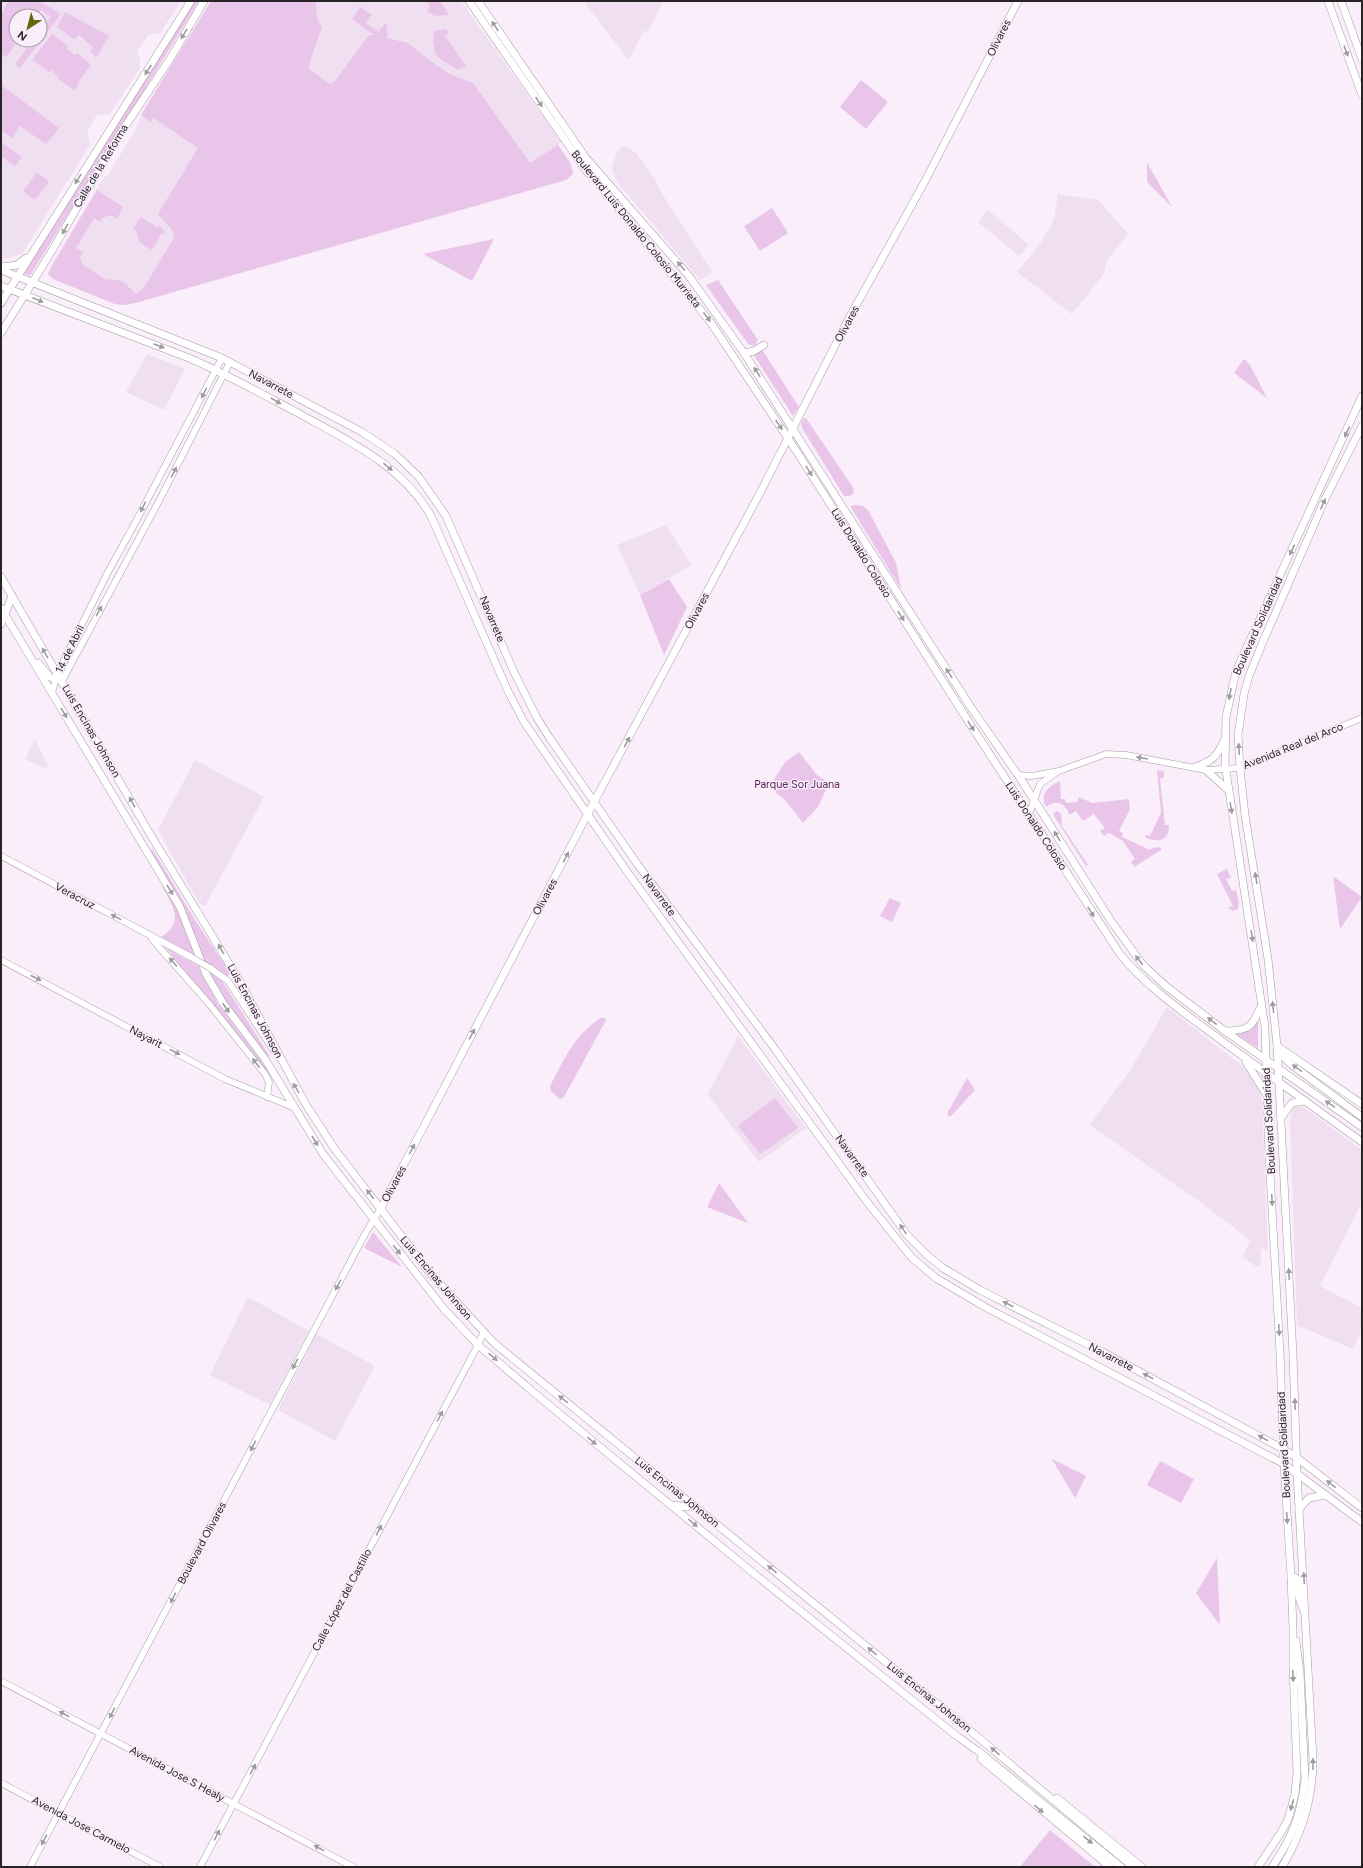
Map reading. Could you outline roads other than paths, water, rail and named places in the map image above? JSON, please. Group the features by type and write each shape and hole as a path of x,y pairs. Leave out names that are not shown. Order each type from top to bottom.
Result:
{"main road":[{"name":"Calle de la Reforma","path":"1,303 5,287 17,276 32,253 191,1"},
{"name":"Calle de la Reforma","path":"1,333 33,282 118,137 170,59 204,1"},
{"name":"Boulevard Luis Donaldo Colosio Murrieta","path":"469,1 580,163 667,267 711,323 788,438"},
{"name":"Boulevard Luis Donaldo Colosio Murrieta","path":"478,1 586,158 689,276 744,353 793,428"},
{"name":"Olivares","path":"381,1208 587,814 646,707 788,438 848,320 925,181 1018,1"},
{"path":"1328,1 1362,96"},
{"path":"1341,1 1362,59"},
{"path":"1338,30 1352,30"},
{"path":"2,270 16,264 32,253"},
{"name":"Navarrete","path":"2,270 222,358 380,443 395,454 419,477 446,516 514,672 537,718 638,865 780,1056 912,1240 927,1255 949,1272 1051,1327 1102,1351 1283,1449 1296,1457 1362,1508"},
{"name":"Navarrete","path":"5,287 189,358 216,370 356,445 384,463 413,491 436,526 507,689 521,716 628,873 899,1244 912,1258 936,1278 1018,1324 1284,1464 1362,1522"},
{"path":"744,353 754,351 764,345"},
{"name":"Boulevard Solidaridad","path":"1258,1867 1284,1827 1296,1794 1297,1773 1293,1667 1294,1629 1283,1449 1280,1353 1269,1155 1267,1075 1262,1004 1225,769 1226,717 1236,671 1362,396"},
{"name":"Boulevard Solidaridad","path":"1282,1867 1304,1820 1313,1778 1296,1457 1293,1355 1277,1046 1268,959 1245,815 1238,735 1244,694 1249,676 1326,497 1362,426"},
{"name":"Luis Donaldo Colosio","path":"793,428 972,710 1018,774 1111,921 1143,965 1167,987 1225,1031 1266,1061 1362,1126"},
{"name":"Luis Donaldo Colosio","path":"788,438 1112,944 1128,964 1159,993 1267,1075 1362,1142"},
{"path":"797,452 807,450"},
{"name":"Luis Encinas Johnson","path":"1,577 150,834 239,980 286,1069 334,1148 453,1301 483,1333 1133,1867"},
{"path":"1,624 12,596"},
{"name":"Luis Encinas Johnson","path":"1,608 180,907 206,974 219,998 265,1059 323,1154 444,1308 478,1345 752,1572 958,1737 978,1750 1121,1867"},
{"path":"29,654 50,677 60,678"},
{"path":"1195,767 1208,763 1215,758 1225,739"},
{"path":"1206,770 1228,791"},
{"path":"1225,1031 1241,1031 1249,1027 1255,1019 1262,1004"},
{"path":"1277,1046 1362,1104"},
{"path":"1277,1046 1282,1056 1292,1065 1362,1116"},
{"path":"1242,1055 1268,1097"},
{"name":"Boulevard Solidaridad","path":"1281,1118 1292,1104 1305,1101"},
{"path":"444,1308 453,1301"},
{"path":"1018,1324 1020,1319 1023,1318 1042,1328 1051,1327"},
{"path":"1212,1426 1218,1414"},
{"path":"1299,1509 1309,1498 1326,1494"},
{"path":"670,1504 678,1507 687,1507 692,1505"},
{"path":"1291,1576 1296,1578 1300,1604 1305,1614"},
{"path":"1272,1867 1284,1850 1296,1826 1303,1797 1305,1766 1300,1673 1294,1629"},
{"path":"958,1737 967,1747 1013,1787 1110,1867"},
{"path":"1024,1777 1048,1792 1142,1867"}],"street":[{"name":"14 de Abril","path":"60,678 108,572 222,358"},
{"name":"14 de Abril","path":"52,693 146,525 230,362"},
{"name":"Avenida Real del Arco","path":"1018,774 1032,776 1059,771 1106,754 1126,755 1206,770 1240,768 1362,718"},
{"name":"Avenida Real del Arco","path":"1029,814 1040,784 1059,771"},
{"name":"Veracruz","path":"1,856 191,957 228,981 286,1069"},
{"path":"150,936 210,1005 264,1074 269,1082 267,1097"},
{"name":"Nayarit","path":"1,960 225,1079 295,1108"},
{"name":"Olivares","path":"373,1219 381,1208"},
{"name":"Boulevard Olivares","path":"30,1867 373,1219"},
{"name":"Calle López del Castillo","path":"200,1867 478,1345 483,1333"},
{"name":"Avenida Jose S Healy","path":"1,1681 353,1867"},
{"name":"Avenida Jose Carmelo","path":"1,1783 160,1867"}],"park label":[{"name":"Parque Sor Juana","path":"797,784"}]}
